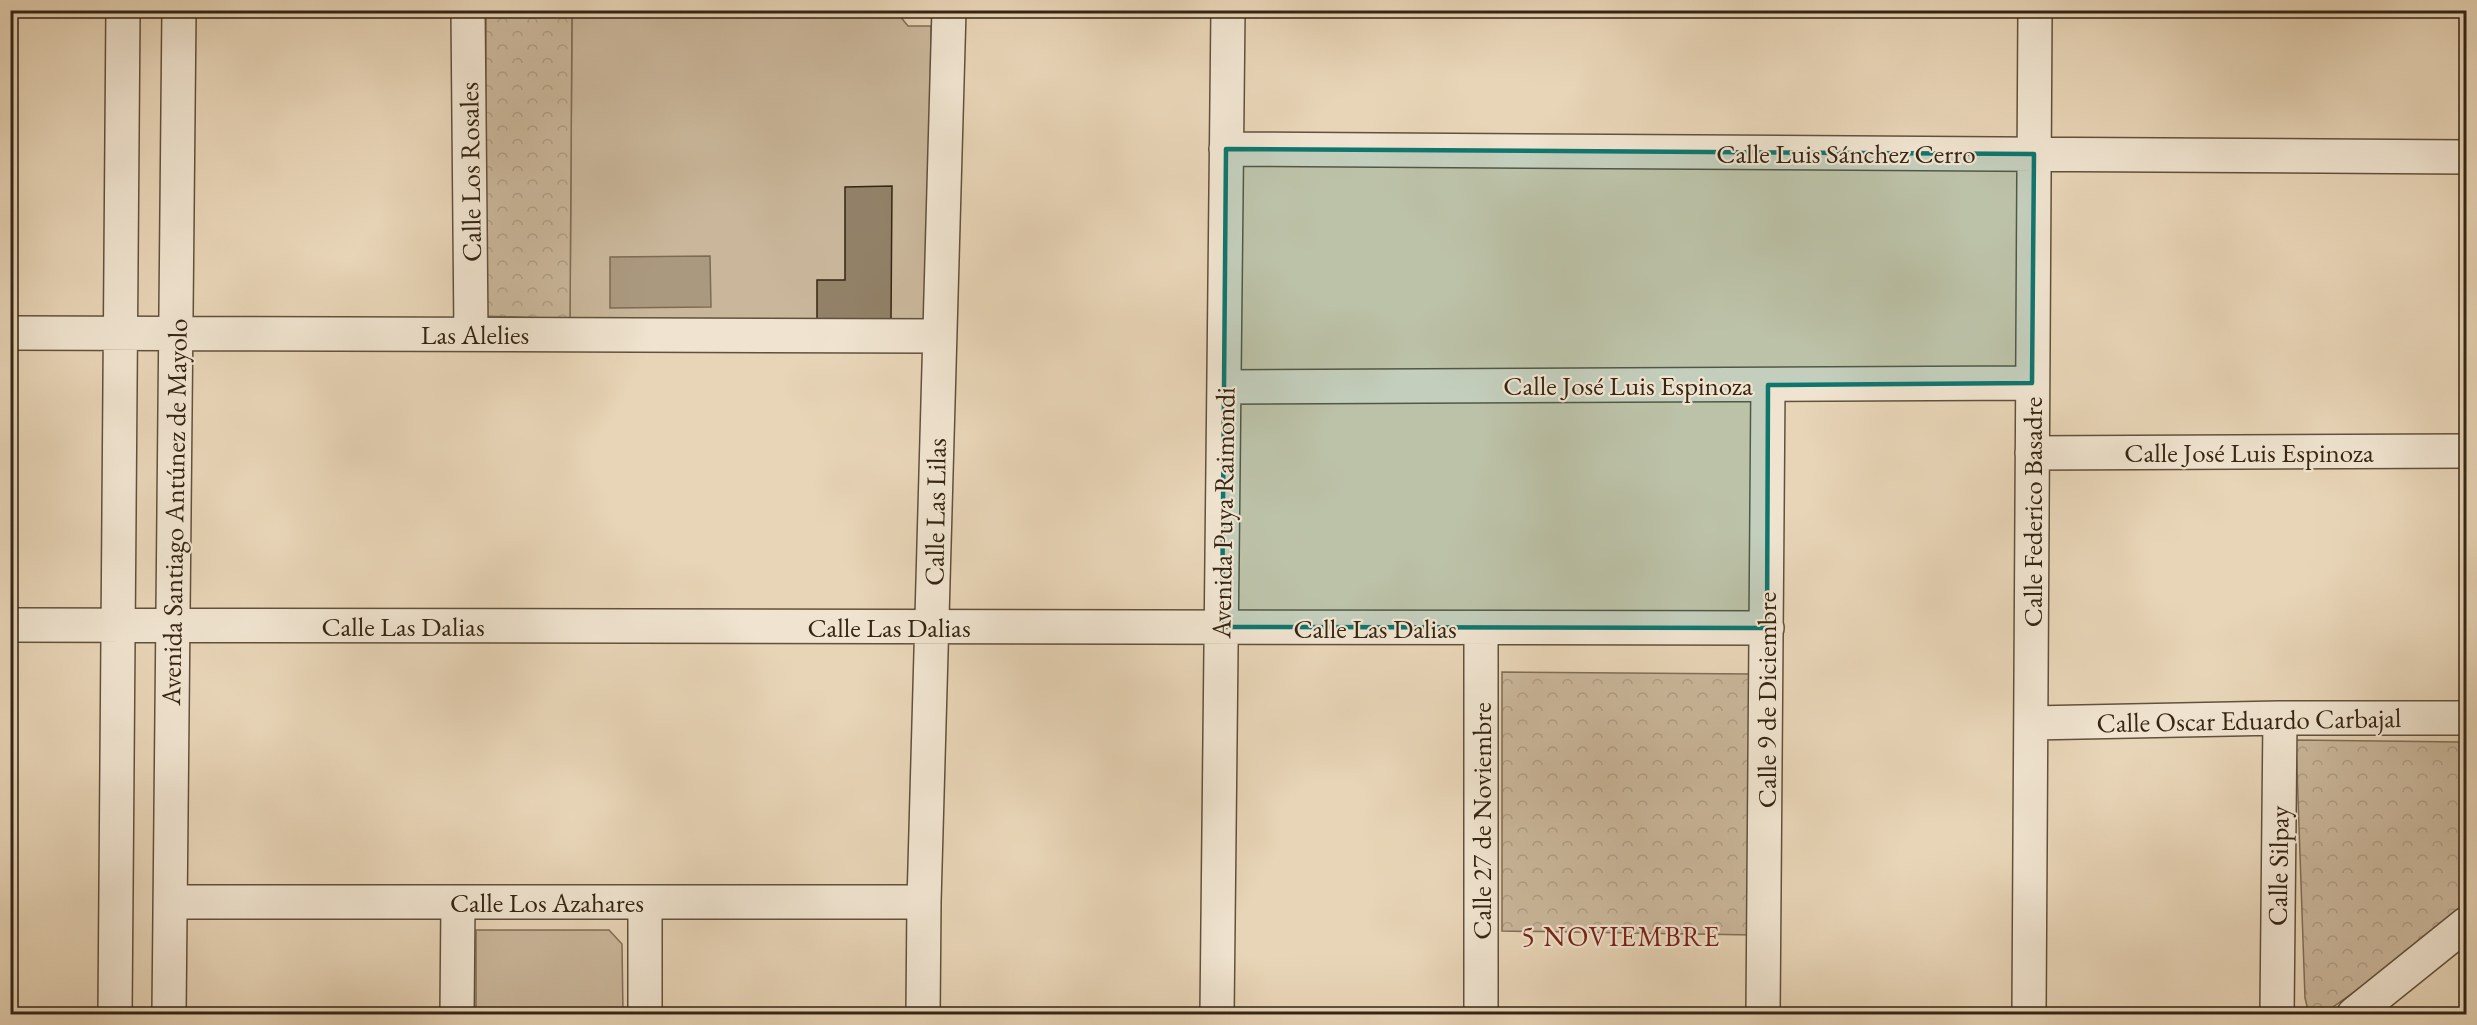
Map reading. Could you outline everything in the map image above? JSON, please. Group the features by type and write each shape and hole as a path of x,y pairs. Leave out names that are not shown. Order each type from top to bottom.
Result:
{"street":[{"name":"Avenida Santiago Antúnez de Mayolo","path":"115,1014 123,10"},
{"name":"Avenida Santiago Antúnez de Mayolo","path":"169,1014 179,10"},
{"name":"Calle Los Rosales","path":"468,10 471,334"},
{"name":"Calle Las Lilas","path":"923,1014 924,902 949,10"},
{"name":"Avenida Puya Raimondi","path":"1217,1014 1228,10"},
{"name":"Calle Federico Basadre","path":"2029,1014 2035,10"},
{"name":"Calle Luis Sánchez Cerro","path":"1226,148 2466,157"},
{"name":"Las Alelies","path":"10,333 939,336"},
{"name":"Calle José Luis Espinoza","path":"1224,387 2032,383"},
{"name":"Calle 9 de Diciembre","path":"1763,1014 1768,385"},
{"name":"Calle José Luis Espinoza","path":"2032,453 2466,451"},
{"name":"Calle Las Dalias","path":"10,625 1767,628"},
{"name":"Calle 27 de Noviembre","path":"1481,628 1481,1014"},
{"name":"Calle Oscar Eduardo Carbajal","path":"2031,723 2280,718 2466,718"},
{"name":"Calle Silpay","path":"2277,1014 2280,718"},
{"name":"Calle Los Azahares","path":"171,902 924,902"},
{"path":"458,902 458,1014"},
{"path":"645,902 645,1014"},
{"path":"2354,1014 2466,924"}],"highlighted area":[{"path":"1226,149 2034,154 2032,383 1768,385 1767,628 1222,627"}],"green space":[{"path":"895,10 908,26 931,26 928,321 570,319 572,11"},
{"path":"486,11 572,11 570,319 484,316"},
{"path":"1502,672 1753,674 1754,935 1502,931"},
{"path":"2296,740 2461,742 2461,916 2323,1014 2309,1014 2305,998"},
{"path":"476,930 609,930 622,944 623,1014 476,1014"}],"shaded area":[{"path":"710,256 711,307 610,308 610,257"}],"building":[{"path":"892,186 891,321 817,320 817,280 845,280 845,187"}],"district":[{"name":"5 NOVIEMBRE","path":"1621,936"}]}
